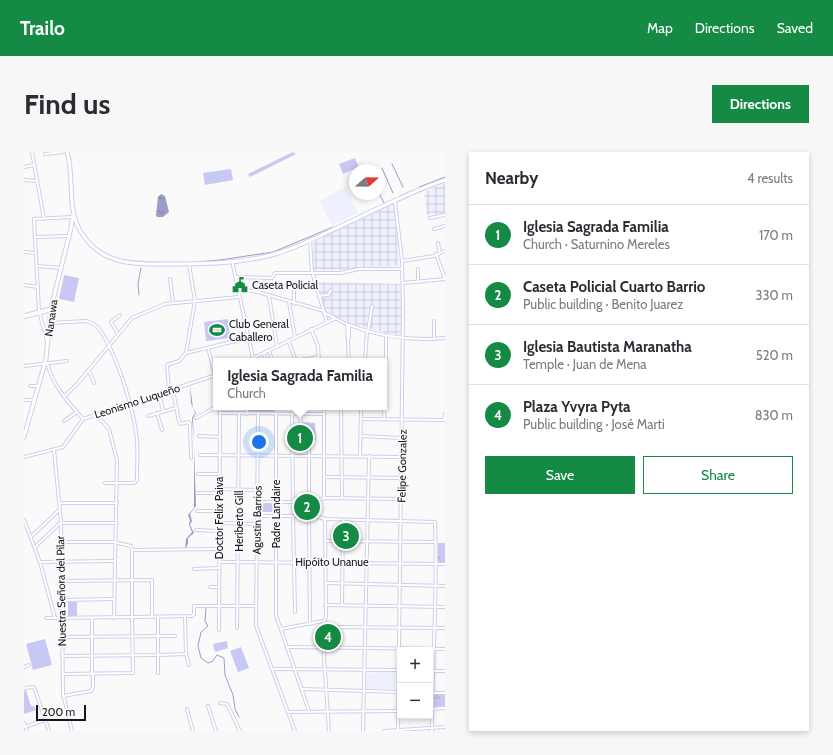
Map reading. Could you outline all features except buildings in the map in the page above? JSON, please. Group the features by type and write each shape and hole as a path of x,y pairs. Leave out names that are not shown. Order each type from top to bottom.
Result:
{"main road":[{"path":"67,152 74,218 80,232 98,251 122,263 189,264 232,261 274,254 310,240 445,180"},
{"name":"Nanawa","path":"35,400 46,363 47,342 52,309 74,218"},
{"path":"72,231 76,229 80,232"},
{"name":"Nanawa","path":"68,244 69,236 72,231"},
{"name":"Nanawa","path":"25,432 46,363 50,323"}],"street":[{"path":"32,152 44,219"},
{"path":"45,154 63,152"},
{"path":"24,167 34,165"},
{"path":"24,180 37,181"},
{"name":"Felipe Gonzalez","path":"395,202 402,261 403,284 403,419 399,647"},
{"path":"430,218 445,215"},
{"path":"47,342 39,312 34,219 74,218"},
{"path":"434,229 445,226"},
{"path":"35,237 69,236"},
{"path":"310,240 312,272 327,322"},
{"path":"438,243 440,253"},
{"path":"402,261 445,251"},
{"path":"24,252 36,253"},
{"path":"403,284 445,279 436,254"},
{"path":"232,261 253,358 334,319"},
{"path":"189,264 195,301 186,353 179,361 166,366 180,424 188,422 190,424 191,458"},
{"path":"37,266 61,268"},
{"path":"235,277 272,278 275,273 340,273 358,269 402,269"},
{"path":"418,269 418,282"},
{"path":"170,279 173,304"},
{"path":"24,286 38,287"},
{"path":"294,288 294,304"},
{"path":"238,290 254,291 324,312 334,319 368,331 403,339 445,338"},
{"path":"319,296 327,295 331,290"},
{"path":"269,296 277,346"},
{"path":"64,397 89,371 132,318 157,308 173,304 239,297"},
{"path":"289,302 295,337"},
{"path":"365,358 372,306"},
{"path":"24,316 52,309"},
{"path":"118,334 111,322 120,315"},
{"path":"50,323 87,321 92,323 99,329 114,358 128,403 137,441 137,480 134,483 105,483"},
{"path":"434,321 434,339"},
{"path":"348,325 349,358"},
{"path":"311,329 318,346 318,357 312,358"},
{"path":"44,331 48,334"},
{"path":"386,335 386,358"},
{"path":"186,353 248,338"},
{"path":"288,340 295,358"},
{"path":"208,348 213,365"},
{"path":"270,350 271,358"},
{"path":"264,353 265,358"},
{"path":"24,366 67,361"},
{"path":"46,363 53,380 64,397 83,419"},
{"path":"89,371 94,383"},
{"name":"Leonismo Luqueño","path":"24,457 65,446 83,419 213,376"},
{"path":"30,386 38,386"},
{"path":"159,394 163,411"},
{"path":"24,400 35,400"},
{"path":"148,416 176,408"},
{"path":"196,418 213,409"},
{"path":"300,410 301,426 308,438 309,502"},
{"path":"324,410 324,498"},
{"path":"341,410 342,498"},
{"path":"360,456 361,410"},
{"path":"384,410 384,419"},
{"path":"64,421 77,412"},
{"path":"157,413 162,430"},
{"path":"220,413 324,414"},
{"name":"Doctor Felix Paiva","path":"219,630 220,413"},
{"name":"Heriberto Gill","path":"237,628 239,413"},
{"path":"96,414 110,432 117,460 117,523 114,543 114,618"},
{"name":"Agustin Barrios","path":"258,414 256,626 272,669"},
{"name":"Padre Landaire","path":"276,414 276,615 310,711"},
{"path":"292,414 293,502"},
{"path":"361,419 444,420 445,414"},
{"path":"199,436 220,437"},
{"path":"361,436 402,438"},
{"name":"Nuestra Señora del Pilar","path":"54,450 61,522 60,542 63,696 72,731"},
{"path":"200,455 342,455 402,457"},
{"path":"363,731 364,627 366,605 369,456"},
{"path":"198,474 219,474"},
{"path":"324,477 402,478"},
{"path":"219,489 257,490"},
{"path":"197,493 219,493"},
{"path":"257,502 314,502 324,498 401,499"},
{"path":"303,502 303,516"},
{"path":"314,502 314,516"},
{"path":"60,504 117,503"},
{"path":"31,537 60,510"},
{"path":"197,511 219,512"},
{"path":"257,516 314,516 325,519 343,520 435,522 436,606 435,649 433,660"},
{"path":"293,516 294,612"},
{"path":"309,516 310,624"},
{"path":"325,519 326,617 323,621 322,628 330,731"},
{"path":"24,520 40,562 55,618"},
{"path":"342,605 343,520"},
{"path":"35,547 61,522 117,523"},
{"path":"219,523 257,524"},
{"path":"196,530 219,530"},
{"path":"325,541 435,542"},
{"path":"60,542 114,543 129,545 132,550 132,637 134,672 132,674 63,674"},
{"path":"132,550 219,549"},
{"path":"40,562 114,562"},
{"name":"Hipóito Unanue","path":"219,562 445,564"},
{"path":"194,569 219,568"},
{"path":"61,581 152,580 152,617"},
{"path":"326,583 445,586"},
{"path":"210,587 219,587"},
{"path":"62,600 114,599"},
{"path":"326,605 445,607"},
{"path":"46,618 158,618 193,616 194,606 256,606"},
{"path":"185,616 186,654 189,664"},
{"path":"63,696 91,691 93,687 91,656 92,618"},
{"path":"158,618 158,673"},
{"path":"281,629 323,621"},
{"path":"322,628 445,628"},
{"path":"62,637 175,636"},
{"path":"287,647 364,649 397,648"},
{"path":"435,649 445,649"},
{"path":"62,656 158,656 186,654"},
{"path":"24,667 29,665"},
{"path":"295,731 272,669 397,670"},
{"path":"433,671 445,671"},
{"path":"24,688 34,687 49,731"},
{"path":"301,689 397,692"},
{"path":"433,693 445,693"},
{"path":"220,703 227,704 240,731"},
{"path":"208,706 216,731"},
{"path":"433,709 445,708"},
{"path":"187,709 193,731"},
{"path":"288,712 397,711"},
{"name":"Felipe Gonzalez","path":"398,731 399,719"},
{"path":"431,719 432,730"},
{"path":"25,727 45,720"},
{"path":"24,723 27,731"},
{"path":"384,731 432,730 445,727"}],"shaded area":[{"path":"445,183 445,214 427,215 424,192"},
{"path":"345,187 349,195 349,200 352,200 358,213 332,225 319,201"},
{"path":"394,204 399,266 360,267 341,270 313,270 313,242"},
{"path":"316,282 402,284 402,337 349,323 334,316 328,319"},
{"path":"367,673 396,673 395,689 366,689"}],"green space":[{"path":"293,152 296,154 250,177 248,174"},
{"path":"355,158 358,164 349,164 349,171 343,174 339,164"},
{"path":"231,169 233,180 205,185 203,173"},
{"path":"64,275 79,278 74,302 59,299"},
{"name":"Club General Caballero","path":"228,319 230,338 206,341 204,322"},
{"path":"249,410 275,410 275,412 249,412"},
{"path":"302,422 315,423 316,440 310,439"},
{"path":"259,503 274,503 274,512 259,512"},
{"path":"438,543 445,543 445,562 438,562"},
{"path":"68,602 77,602 77,616 68,616"},
{"path":"333,630 334,645 325,645 325,631"},
{"path":"45,639 52,665 33,670 26,644"},
{"path":"227,641 228,648 215,652 213,644"},
{"path":"241,647 249,668 238,672 230,651"},
{"path":"26,690 31,706 34,706 36,710 24,714 24,691"},
{"path":"434,694 445,695 445,706 434,707"}],"water":[{"path":"161,194 165,196 169,212 163,217 157,217 158,197"},
{"path":"190,385 193,408 191,403"},
{"path":"193,408 196,413 193,418 194,440 192,418 195,413"},
{"path":"194,447 196,506 190,514 192,521 190,525 194,533 188,538 188,544 185,549 186,539 192,532 189,525 190,520 188,515 194,508"}],"waterway":[{"path":"392,164 403,187"},
{"path":"385,175 393,193"},
{"path":"419,187 445,177"},
{"path":"400,196 414,190"},
{"path":"360,215 372,210"},
{"path":"197,262 273,252 333,227"},
{"path":"139,295 138,284 141,268"},
{"path":"206,608 205,621 208,626 201,632 198,646 201,658 208,663 213,661 217,655 224,658 225,675 233,695 235,709 239,717"}],"place":[{"name":"Caseta Policial","path":"240,285"},
{"name":"Club General Caballero","path":"217,330"},
{"name":"Iglesia Sagrada Familia","path":"300,438"},
{"name":"Caseta Policial Cuarto Barrio","path":"307,507"},
{"name":"Iglesia Bautista Maranatha","path":"346,536"},
{"name":"Plaza Yvyra Pyta","path":"328,637"}]}
